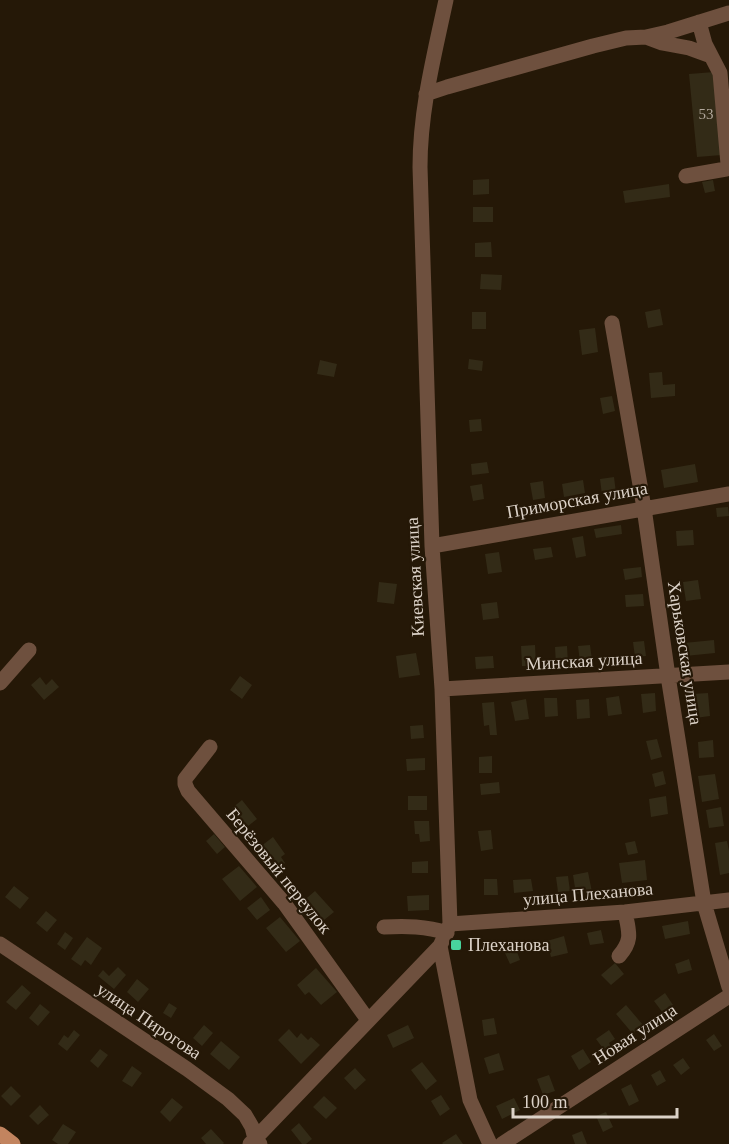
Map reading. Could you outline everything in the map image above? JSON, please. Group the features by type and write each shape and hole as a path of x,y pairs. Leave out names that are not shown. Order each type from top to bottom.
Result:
{"main road":[{"path":"0,1134 13,1144"}],"street":[{"name":"Киевская улица","path":"446,0 426,94 421,131 420,167 432,546 442,689 446,934 470,1100 490,1144"},
{"path":"426,94 593,46 646,36 729,13"},
{"path":"686,176 720,171 728,164 720,73 705,44 699,22"},
{"path":"646,36 662,43 690,48 711,56"},
{"name":"Харьковская улица","path":"612,323 644,508 704,903 729,987"},
{"name":"Приморская улица","path":"432,546 729,494"},
{"path":"0,683 29,650"},
{"name":"Минская улица","path":"442,689 729,672"},
{"name":"Берёзовый переулок","path":"210,747 185,779 188,791 284,903 368,1020"},
{"name":"улица Плеханова","path":"384,927 421,927 446,934 729,900"},
{"path":"619,956 627,946 630,936 625,912"},
{"path":"255,1142 446,934"},
{"name":"улица Пирогова","path":"0,944 228,1099 245,1115 252,1127 255,1142"},
{"name":"Новая улица","path":"502,1144 729,996"}],"building":[{"path":"714,72 722,155 697,157 689,74"},
{"path":"489,179 489,194 473,195 473,180"},
{"path":"713,180 715,191 705,193 702,182"},
{"path":"669,184 670,197 625,203 623,191"},
{"path":"473,207 493,207 493,222 473,222"},
{"path":"491,242 492,257 475,257 475,243"},
{"path":"481,274 502,275 501,290 480,289"},
{"path":"660,309 663,325 648,328 645,312"},
{"path":"472,312 486,312 486,329 472,329"},
{"path":"595,328 598,352 582,355 579,330"},
{"path":"469,359 483,361 482,371 468,369"},
{"path":"320,360 337,364 334,377 317,374"},
{"path":"662,372 663,385 675,384 675,396 651,398 649,373"},
{"path":"612,396 615,411 603,414 600,398"},
{"path":"481,419 482,431 470,432 469,420"},
{"path":"487,462 489,473 472,475 471,464"},
{"path":"695,464 698,482 664,488 661,470"},
{"path":"614,477 616,493 602,495 600,479"},
{"path":"583,480 585,493 564,497 562,484"},
{"path":"543,481 545,498 533,500 530,483"},
{"path":"482,484 484,499 473,501 470,486"},
{"path":"728,507 729,516 717,517 716,508"},
{"path":"621,525 622,534 596,538 594,529"},
{"path":"693,530 694,545 677,546 676,531"},
{"path":"583,536 586,556 576,558 572,538"},
{"path":"551,547 553,557 535,560 533,549"},
{"path":"499,552 502,572 488,574 485,554"},
{"path":"641,567 642,577 625,580 623,569"},
{"path":"698,580 701,599 686,601 683,582"},
{"path":"379,582 397,584 394,604 377,602"},
{"path":"643,594 644,606 626,607 625,595"},
{"path":"497,602 499,618 483,620 481,604"},
{"path":"714,640 715,653 685,656 684,643"},
{"path":"644,641 646,656 635,657 633,642"},
{"path":"535,645 536,666 522,666 521,646"},
{"path":"590,645 592,660 580,662 578,646"},
{"path":"567,646 568,664 556,665 555,647"},
{"path":"416,653 420,675 399,678 396,656"},
{"path":"493,656 494,668 476,669 475,657"},
{"path":"240,676 252,685 242,699 230,690"},
{"path":"40,677 46,685 52,679 59,687 44,700 31,685"},
{"path":"655,693 656,711 643,713 641,694"},
{"path":"708,693 710,716 695,718 693,694"},
{"path":"619,696 622,714 608,716 606,698"},
{"path":"544,698 557,698 558,716 545,717"},
{"path":"526,699 529,719 515,721 511,702"},
{"path":"589,699 590,718 577,719 576,700"},
{"path":"494,702 497,735 490,735 489,725 484,726 482,703"},
{"path":"423,725 424,738 411,739 410,726"},
{"path":"657,739 662,757 651,760 646,741"},
{"path":"713,740 714,757 699,758 698,742"},
{"path":"492,756 492,773 479,773 479,757"},
{"path":"425,758 425,770 407,771 406,759"},
{"path":"663,771 666,784 655,787 652,774"},
{"path":"715,774 719,799 702,802 698,776"},
{"path":"499,782 500,793 481,795 480,784"},
{"path":"408,796 427,796 427,810 408,810"},
{"path":"666,796 668,814 651,817 649,799"},
{"path":"242,800 257,819 247,827 232,808"},
{"path":"721,807 724,826 709,828 706,810"},
{"path":"414,821 429,821 430,841 420,842 419,834 415,834"},
{"path":"491,830 493,849 481,851 478,831"},
{"path":"214,834 225,847 217,854 206,841"},
{"path":"273,837 285,854 281,857 285,863 276,870 273,866 270,868 256,850"},
{"path":"635,841 638,853 628,855 625,843"},
{"path":"727,841 729,873 720,875 715,843"},
{"path":"645,860 647,880 622,883 619,863"},
{"path":"428,861 428,873 412,873 412,862"},
{"path":"239,866 257,887 240,901 222,879"},
{"path":"588,872 592,892 576,894 573,875"},
{"path":"568,876 570,891 558,892 556,877"},
{"path":"484,879 497,879 498,895 484,895"},
{"path":"531,879 533,891 514,893 513,880"},
{"path":"14,886 29,898 20,909 5,897"},
{"path":"315,891 334,912 319,924 301,903"},
{"path":"429,895 429,910 408,911 407,896"},
{"path":"261,897 270,910 257,920 247,908"},
{"path":"46,911 57,920 47,932 36,923"},
{"path":"280,917 300,941 286,952 266,928"},
{"path":"688,921 690,934 665,939 662,926"},
{"path":"601,930 604,943 590,945 587,933"},
{"path":"65,932 73,938 65,950 57,944"},
{"path":"564,936 568,953 551,957 547,941"},
{"path":"87,937 102,948 91,965 85,960 81,966 71,959"},
{"path":"515,946 520,960 510,964 504,951"},
{"path":"689,959 692,970 678,974 675,964"},
{"path":"615,963 624,974 611,985 601,975"},
{"path":"118,967 126,975 114,989 98,976 103,970 109,976"},
{"path":"316,968 337,992 321,1005 309,992 305,995 297,985"},
{"path":"137,979 149,989 138,1002 127,992"},
{"path":"22,985 31,993 16,1010 6,1002"},
{"path":"665,993 673,1005 663,1013 654,1001"},
{"path":"169,1003 177,1008 171,1018 163,1013"},
{"path":"40,1004 50,1012 38,1026 29,1018"},
{"path":"626,1005 643,1025 633,1034 616,1014"},
{"path":"494,1018 497,1034 484,1036 482,1020"},
{"path":"204,1025 213,1033 202,1046 193,1038"},
{"path":"408,1025 414,1038 393,1048 387,1035"},
{"path":"289,1029 297,1038 301,1033 308,1040 311,1037 320,1045 301,1064 278,1040"},
{"path":"74,1030 80,1035 67,1051 58,1044 64,1035 68,1038"},
{"path":"609,1030 615,1039 609,1043 611,1047 605,1051 596,1039"},
{"path":"714,1034 722,1046 714,1051 706,1040"},
{"path":"221,1041 240,1057 229,1070 210,1054"},
{"path":"100,1049 108,1055 98,1068 90,1061"},
{"path":"583,1049 591,1062 579,1070 571,1056"},
{"path":"499,1053 504,1070 489,1074 484,1058"},
{"path":"683,1058 690,1068 681,1075 673,1065"},
{"path":"422,1062 437,1081 426,1090 411,1070"},
{"path":"132,1066 142,1073 132,1087 122,1081"},
{"path":"355,1068 366,1080 355,1090 344,1078"},
{"path":"660,1070 666,1081 657,1086 651,1075"},
{"path":"549,1075 555,1091 543,1095 537,1079"},
{"path":"631,1084 639,1101 629,1106 621,1089"},
{"path":"11,1086 21,1096 11,1106 1,1096"},
{"path":"441,1095 450,1109 440,1116 431,1101"},
{"path":"324,1096 337,1108 326,1119 313,1107"},
{"path":"172,1098 183,1107 170,1122 160,1112"},
{"path":"514,1098 520,1110 502,1119 496,1106"},
{"path":"40,1105 49,1115 38,1125 29,1116"},
{"path":"606,1112 613,1127 603,1132 596,1116"},
{"path":"299,1123 312,1139 306,1144 302,1144 291,1130"},
{"path":"63,1124 76,1132 68,1144 58,1144 52,1140"},
{"path":"211,1129 223,1144 206,1144 201,1138"},
{"path":"582,1131 587,1144 575,1144 572,1135"},
{"path":"456,1134 463,1144 442,1143"}],"place":[{"name":"Плеханова","path":"456,945"}]}
